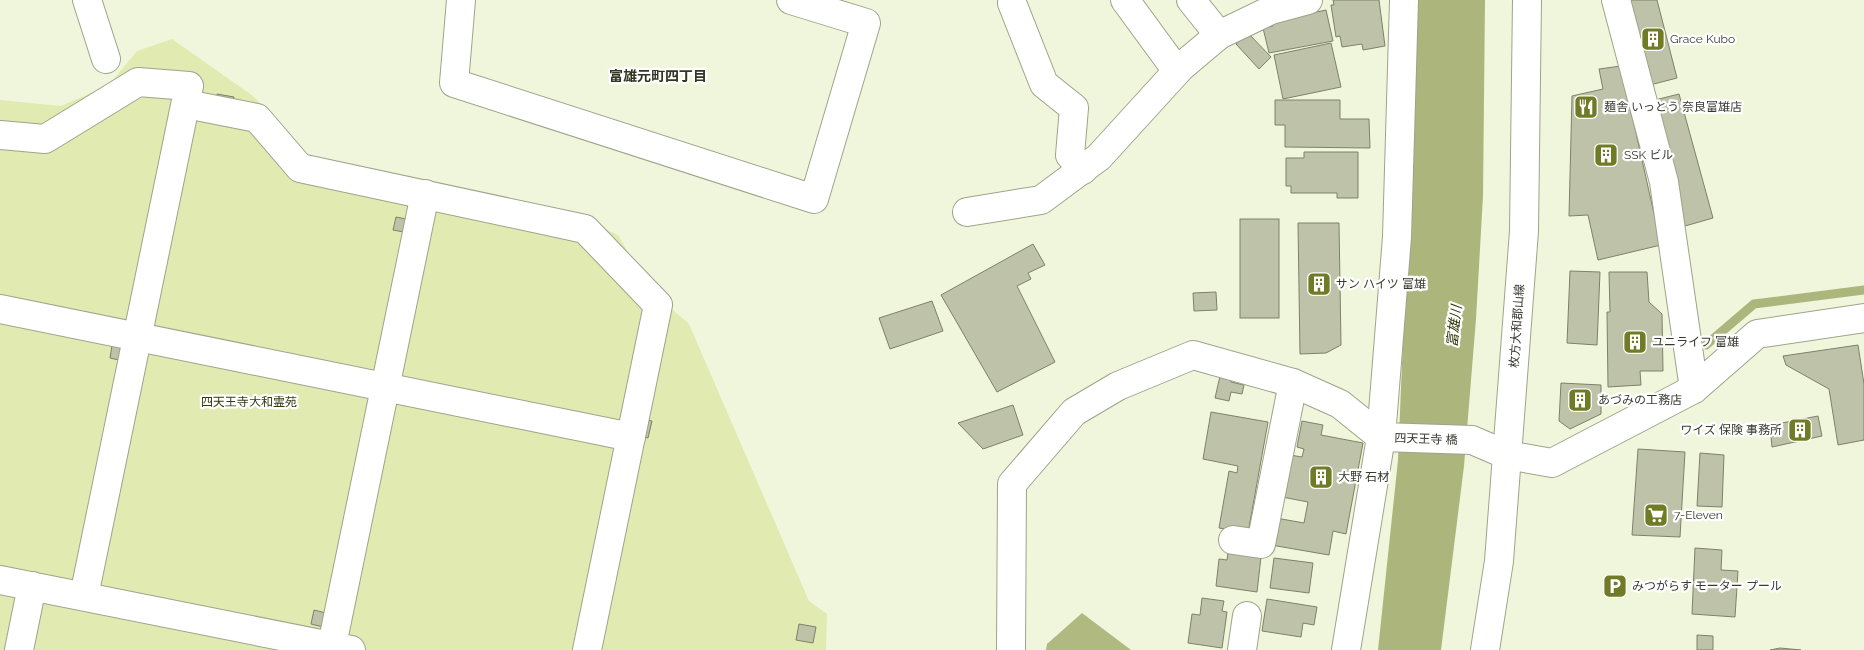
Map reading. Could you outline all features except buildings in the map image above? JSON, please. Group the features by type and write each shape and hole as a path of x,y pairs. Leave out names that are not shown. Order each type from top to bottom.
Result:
{"street":[{"path":"87,0 106,60"},
{"path":"461,0 454,84 814,199 866,23 791,0"},
{"path":"1125,0 1177,71"},
{"path":"1191,0 1219,35"},
{"path":"967,212 1041,200 1099,157 1177,71 1219,35 1270,10 1308,0"},
{"path":"1346,650 1381,437 1397,237 1404,0"},
{"name":"枚方大和郡山線","path":"1485,650 1499,561 1524,231 1527,0"},
{"path":"1616,0 1664,182 1694,389"},
{"path":"1012,3 1044,84 1074,108 1070,156 1083,170"},
{"path":"0,135 45,139 138,82 189,86 84,596"},
{"path":"186,104 257,118 300,168 586,229 658,305 587,650"},
{"path":"0,580 338,649 385,388 425,194"},
{"path":"0,309 631,437"},
{"path":"1507,455 1552,463 1694,389 1757,334 1864,318"},
{"path":"1011,650 1012,484 1074,412 1118,386 1193,355 1293,383 1340,404 1381,437"},
{"path":"1233,540 1261,544 1293,383"},
{"name":"四天王寺 橋","path":"1381,437 1472,440 1507,455"},
{"path":"19,650 32,586"},
{"path":"1244,650 1247,616"}],"green space":[{"name":"四天王寺大和霊苑","path":"172,39 253,96 288,134 300,158 575,214 618,235 650,290 689,324 809,601 827,614 826,650 0,650 0,100 61,106 109,85 137,51"}],"shaded area":[{"path":"1082,613 1131,650 1046,650 1047,644"}],"water":[{"name":"富雄川","path":"1417,0 1485,0 1483,196 1476,319 1464,466 1441,650 1378,650 1398,460"}],"waterway":[{"path":"1706,345 1754,304 1864,290"}],"place":[{"name":"Grace Kubo","path":"1653,39"},
{"name":"麺舎 いっとう 奈良富雄店","path":"1586,107"},
{"name":"SSK ビル","path":"1606,155"},
{"name":"サン ハイツ 富雄","path":"1319,284"},
{"name":"ユニライフ 富雄","path":"1635,342"},
{"name":"あづみの工務店","path":"1580,400"},
{"name":"ワイズ 保険 事務所","path":"1800,430"},
{"name":"大野 石材","path":"1321,477"},
{"name":"7-Eleven","path":"1656,515"},
{"name":"みつがらす モーター プール","path":"1615,586"}],"district":[{"name":"富雄元町四丁目","path":"658,76"}]}
